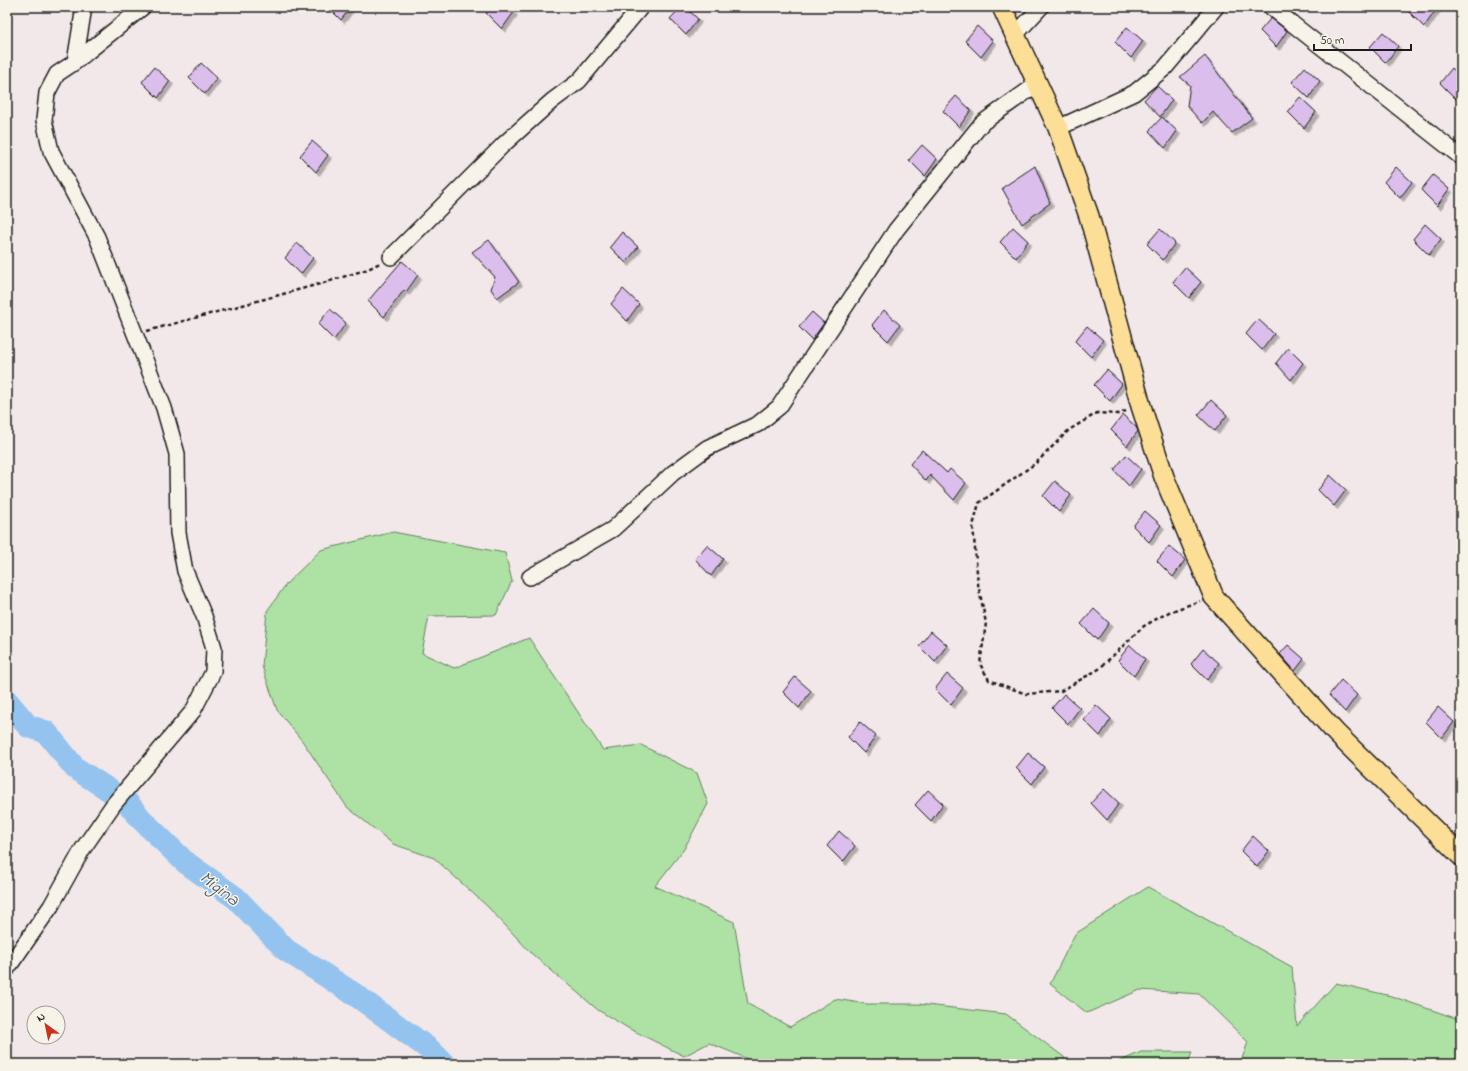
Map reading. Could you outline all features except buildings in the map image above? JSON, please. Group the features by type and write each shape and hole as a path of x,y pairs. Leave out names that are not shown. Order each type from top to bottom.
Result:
{"main road":[{"path":"1002,7 1016,34 1037,84 1058,128 1089,216 1141,406 1164,477 1214,597 1336,733 1461,856"}],"street":[{"path":"75,62 84,7"},
{"path":"7,969 51,906 82,850 113,805 124,790 193,711 213,672 214,648 204,616 185,571 178,533 177,454 164,408 97,237 51,151 44,120 47,93 57,74 75,62 144,7"},
{"path":"391,257 504,144 552,101 579,80 641,7"},
{"path":"1016,34 1041,7"},
{"path":"1058,128 1134,92 1165,68 1216,7"},
{"path":"1271,7 1461,157"},
{"path":"530,578 613,530 673,473 707,448 758,424 779,407 896,230 982,124 1037,84"}],"path":[{"path":"136,334 368,269 391,257"},
{"path":"1141,406 1118,414 1097,414 1075,427 1036,463 979,503 973,526 978,584 986,623 980,664 989,680 1026,694 1061,691 1099,669 1144,626 1169,612 1214,597"}],"green space":[{"path":"393,532 505,553 512,581 496,615 429,616 422,653 454,668 529,638 603,750 641,745 697,773 708,804 684,849 655,886 734,922 748,1004 790,1027 835,999 867,1004 918,1004 1006,1014 1064,1057 1067,1064 747,1064 748,1059 709,1043 684,1056 628,1028 598,1010 532,954 488,907 434,858 393,844 347,807 303,742 277,710 262,666 267,611 287,583 321,550"},
{"path":"1148,887 1292,967 1297,1026 1336,983 1391,996 1461,1020 1461,1064 1240,1064 1248,1042 1199,994 1140,990 1087,1013 1050,984 1075,934"},
{"path":"1141,1052 1192,1052 1188,1064 1114,1064"}],"waterway":[{"name":"Migina","path":"7,701 28,726 46,732 75,768 126,801 142,820 185,862 236,898 286,950 357,996 429,1049 444,1064"}]}
